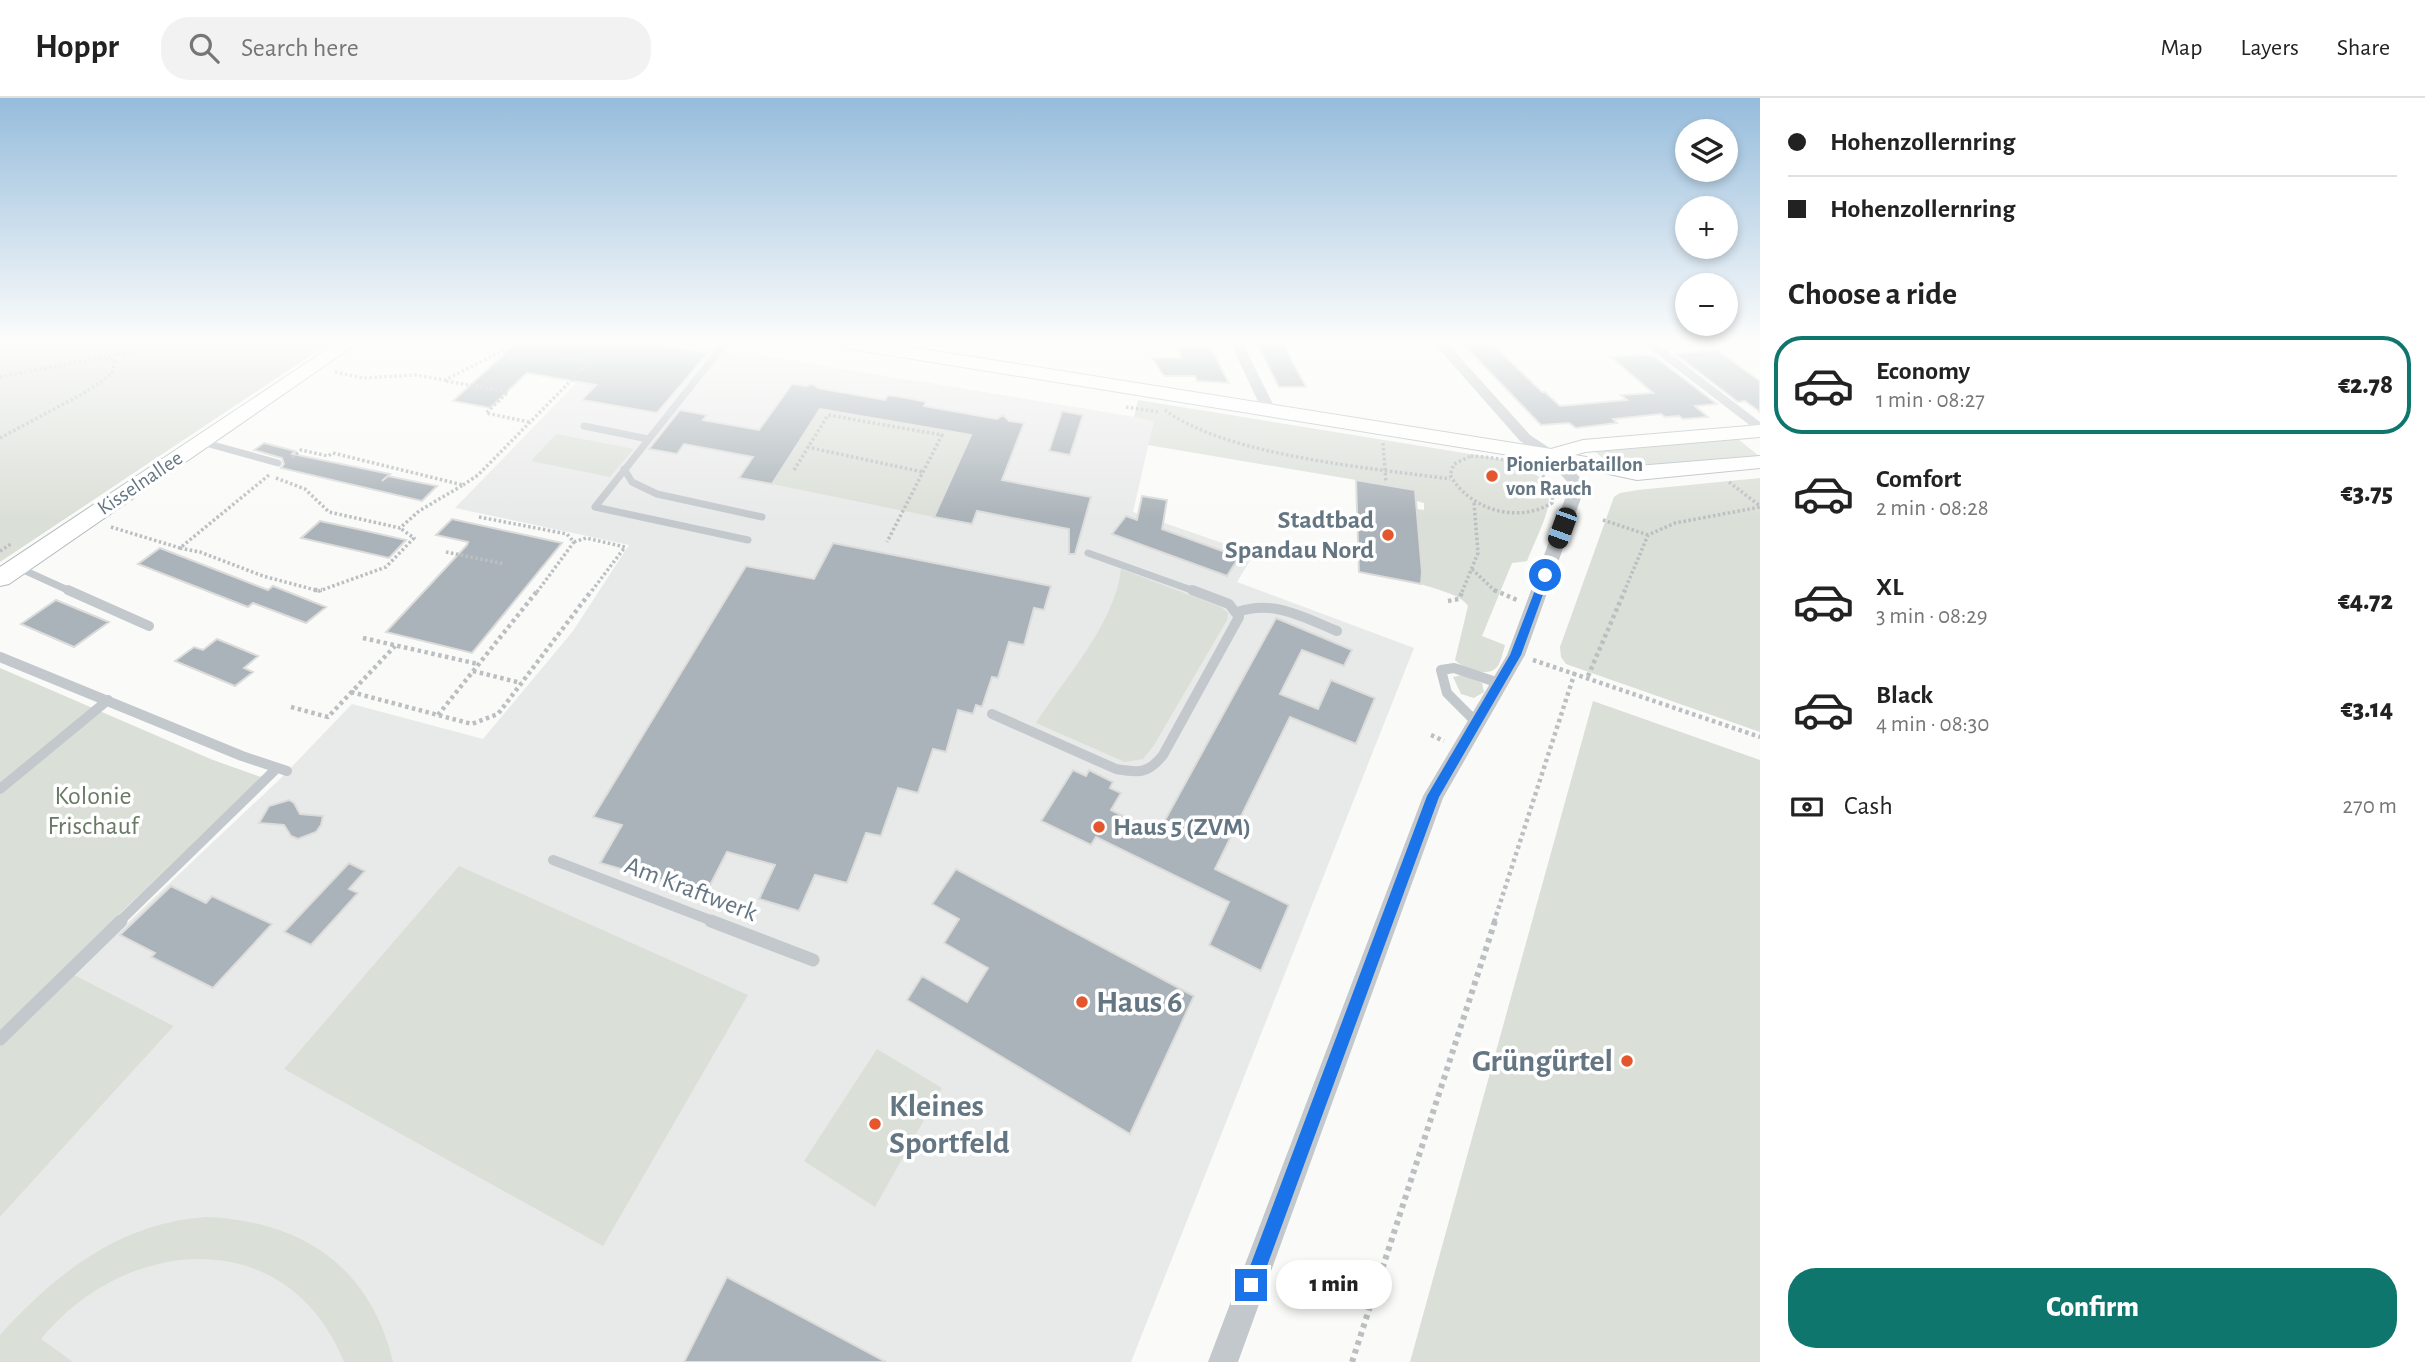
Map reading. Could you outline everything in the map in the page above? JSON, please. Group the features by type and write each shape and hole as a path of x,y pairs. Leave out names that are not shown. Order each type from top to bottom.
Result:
{"street":[{"name":"Kisselnallee","path":"8,572 263,401"},
{"path":"1213,401 1552,456 1637,473 1760,462"},
{"path":"1265,401 1269,410"},
{"path":"1223,1362 1433,796 1516,655 1578,485 1552,456 1525,438 1492,401"},
{"path":"1723,401 1760,430"},
{"path":"1552,456 1583,446 1760,430"}],"lane":[{"path":"679,401 594,507 748,540"},
{"path":"584,426 648,439"},
{"path":"202,442 279,466"},
{"path":"624,469 632,482 657,494 762,517"},
{"path":"992,714 1116,769 1135,772 1153,768 1239,617 1238,612 1229,604 1213,597 1088,553"},
{"path":"8,572 149,626"},
{"path":"1238,612 1251,605 1266,605 1337,631"},
{"path":"0,657 243,756 282,769 0,1039"},
{"path":"1476,722 1449,696 1441,680 1441,670 1454,668 1499,683"},
{"path":"0,789 108,700"},
{"name":"Am Kraftwerk","path":"553,860 813,960"}],"path":[{"path":"0,438 69,401"},
{"path":"499,401 486,413 529,422"},
{"path":"400,527 419,511 478,475 550,401"},
{"path":"1162,405 1167,413"},
{"path":"1126,407 1167,413 1197,429 1238,441 1450,479 1474,501 1503,511 1532,513 1547,508 1552,503 1554,493 1552,486 1537,472 1512,460 1490,456 1461,459 1450,469 1450,479"},
{"path":"794,470 828,415 942,435 887,542"},
{"path":"1383,438 1386,484"},
{"path":"807,447 923,472"},
{"path":"180,548 301,450 328,456 333,453 463,485"},
{"path":"111,527 200,552 263,576 319,591 386,567 414,538 400,527 329,512 305,489 268,475"},
{"path":"1723,477 1760,507"},
{"path":"1448,601 1459,599 1478,553 1474,501"},
{"path":"1603,520 1648,535 1675,523 1760,507"},
{"path":"479,517 567,534 574,542"},
{"path":"1588,676 1648,535"},
{"path":"351,692 472,724 498,714 625,547 586,538 574,542 438,715"},
{"path":"446,551 505,564"},
{"path":"1472,569 1499,594 1533,607"},
{"path":"363,638 478,664"},
{"path":"291,707 328,717 395,646"},
{"path":"1516,655 1588,676 1760,737"},
{"path":"473,671 521,683"},
{"path":"1352,1362 1575,672"}],"shaded area":[{"path":"559,401 1038,401 1154,420 1133,512 1254,554 1237,582 1414,648 1131,1362 0,1362 0,1217 174,1026 69,972 121,929 281,778 352,704 483,739 573,631 629,545 455,508"}],"green space":[{"path":"0,401 242,401 0,562"},
{"path":"1138,401 1144,401 1501,459 1524,467 1538,476 1546,487 1549,498 1542,526 1527,561 1512,563 1482,636 1505,645 1497,667 1488,672 1476,671 1455,660 1468,606 1453,595 1421,584 1417,509 1424,510 1424,503 1416,501 1415,490 1148,445 1154,421 1134,417"},
{"path":"824,403 878,412 874,419 914,426 918,419 946,431 949,424 974,429 934,517 772,484"},
{"path":"556,434 634,449 610,477 531,461"},
{"path":"1738,439 1759,456 1663,464 1609,464 1596,452"},
{"path":"1760,478 1760,732 1566,664 1561,657 1560,647 1614,497 1620,493 1638,490"},
{"path":"1121,569 1221,607 1228,613 1227,620 1154,745 1143,759 1125,762 1036,723 1099,629 1110,609"},
{"name":"Kolonie Frischauf","path":"0,668 213,760 261,777 63,969 174,1026 0,1217"},
{"path":"1462,675 1482,683 1484,692 1474,698 1461,694 1453,677"},
{"name":"Grüngürtel","path":"1593,701 1760,760 1760,1362 1410,1362"},
{"path":"459,866 748,995 603,1246 284,1069"},
{"name":"Kleines Sportfeld","path":"877,1049 942,1088 875,1207 804,1161"},
{"path":"206,1217 241,1220 272,1228 301,1239 327,1255 349,1275 368,1299 382,1328 393,1362 344,1362 318,1317 285,1285 246,1266 204,1259 160,1263 117,1279 76,1304 41,1339 73,1362 0,1362 0,1335 21,1312 67,1272 92,1255 145,1229"}],"building":[{"path":"453,401 497,401 490,408"},
{"path":"588,401 667,401 657,413"},
{"path":"780,401 921,401 926,402 924,406 997,419 1003,415 1009,421 1024,423 1002,480 1091,497 1075,554 1069,554 1069,529 977,511 972,524 934,517 971,435 820,409 772,484 739,478 753,457 684,444 677,454 649,449 680,410 707,415 703,420 759,430"},
{"path":"1518,401 1555,401 1560,406 1616,401 1713,401 1717,404 1695,406 1708,417 1683,419 1661,414 1613,419 1617,423 1576,428 1569,423 1541,425"},
{"path":"1737,401 1760,401 1760,412 1745,401"},
{"path":"1062,411 1083,415 1070,455 1049,451"},
{"path":"264,443 295,451 292,454 390,474 382,481 388,476 437,486 422,501 281,468 284,464 282,458 254,450"},
{"name":"Stadtbad Spandau Nord","path":"1356,480 1415,490 1421,584 1359,572"},
{"path":"1142,496 1167,500 1162,529 1239,557 1227,576 1112,534 1126,516 1137,520"},
{"path":"452,519 562,543 472,653 386,632 467,545 468,542 436,535"},
{"path":"320,521 406,540 389,558 301,538"},
{"path":"833,543 1051,586 1044,610 1034,608 1024,645 1009,642 998,678 992,677 982,707 976,705 973,714 958,710 946,752 933,749 918,793 898,788 881,836 866,833 847,883 815,875 799,911 759,899 775,865 727,852 706,893 600,863 622,825 593,817 746,566 814,579"},
{"path":"160,548 268,590 273,586 326,607 306,623 253,603 248,607 138,564"},
{"path":"56,600 109,622 74,647 21,624"},
{"name":"Haus 5 (ZVM)","path":"1276,618 1352,650 1344,666 1302,650 1280,694 1318,709 1331,680 1375,698 1356,744 1290,717 1215,869 1289,905 1261,971 1209,945 1229,902 1096,837 1091,845 1041,821 1073,770 1086,776 1089,770 1113,782 1110,788 1121,793 1111,810 1158,833"},
{"path":"217,639 258,656 244,668 253,672 235,686 175,661 194,647 203,650"},
{"path":"289,800 300,814 323,816 316,832 298,839 291,836 284,825 259,823 269,806"},
{"path":"349,863 365,871 349,889 358,893 311,945 284,932"},
{"name":"Haus 6","path":"956,869 1194,996 1130,1134 907,1000 922,976 967,1002 988,968 944,943 959,919 932,904"},
{"path":"171,886 206,903 212,896 272,924 213,988 151,957 155,953 120,935"},
{"path":"727,1277 886,1362 684,1362"}],"place":[{"name":"Pionierbataillon von Rauch","path":"1492,476"},
{"name":"Stadtbad Spandau Nord","path":"1388,535"},
{"name":"Haus 5 (ZVM)","path":"1099,827"},
{"name":"Haus 6","path":"1082,1002"},
{"name":"Grüngürtel","path":"1627,1061"},
{"name":"Kleines Sportfeld","path":"875,1124"}],"route":[{"path":"1251,1285 1433,796 1516,655 1545,575"}]}
